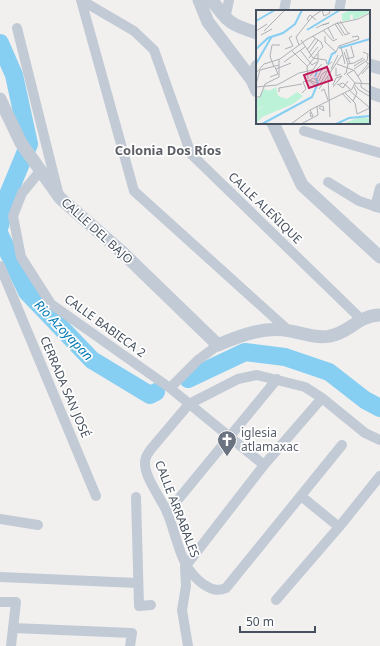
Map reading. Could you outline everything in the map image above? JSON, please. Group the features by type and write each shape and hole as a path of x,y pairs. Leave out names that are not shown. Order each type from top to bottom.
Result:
{"street":[{"path":"81,0 134,191 289,330"},
{"name":"CALLE ALEÑIQUE","path":"81,0 134,31 154,50 191,154 361,319"},
{"path":"199,0 208,22 254,86"},
{"path":"212,0 225,19 236,26 256,33"},
{"path":"225,19 229,0"},
{"path":"284,10 286,0"},
{"path":"339,10 342,0"},
{"path":"17,28 60,198"},
{"path":"370,65 380,68"},
{"path":"254,86 256,73"},
{"path":"370,92 380,96"},
{"name":"CALLE DEL BAJO","path":"0,99 22,143 60,198 123,254 218,345"},
{"path":"273,124 302,185 380,257"},
{"path":"304,131 380,153"},
{"name":"CALLE BABIECA 2","path":"38,166 22,193 13,216 21,257 52,304 170,388 189,404"},
{"path":"328,182 359,201 378,208 380,188"},
{"name":"CERRADA SAN JOSÉ","path":"0,266 96,496"},
{"path":"170,388 198,360 218,345 241,335 267,330 289,330 313,336 330,336 346,330 361,319 380,315"},
{"name":"CALLE ARRABALES","path":"301,496 226,588 214,590 197,580 186,567 167,513 146,470 144,462 146,454 189,404 238,379 257,375 305,387 322,398 365,433 380,440"},
{"path":"167,513 277,379"},
{"path":"188,646 182,610 186,586 186,567 264,465 322,398"},
{"path":"189,404 264,465"},
{"path":"339,527 301,496 342,445"},
{"path":"276,600 339,527 380,476"},
{"path":"136,497 138,606 151,605"},
{"path":"0,519 38,525"},
{"path":"0,577 138,583"},
{"path":"0,602 16,602 11,646"},
{"path":"13,628 132,633 130,646"}],"waterway":[{"name":"Rio Azoyapan","path":"0,43 14,75 29,144 7,197 0,226"},
{"name":"Rio Azoyapan","path":"0,235 27,292 92,360 150,395 156,392"},
{"name":"Rio Azoyapan","path":"188,379 245,352 285,357 329,372 365,400 380,408"}],"place":[{"name":"iglesia atlamaxac","path":"227,457"}],"district":[{"name":"Colonia Dos Ríos","path":"168,150"}]}
